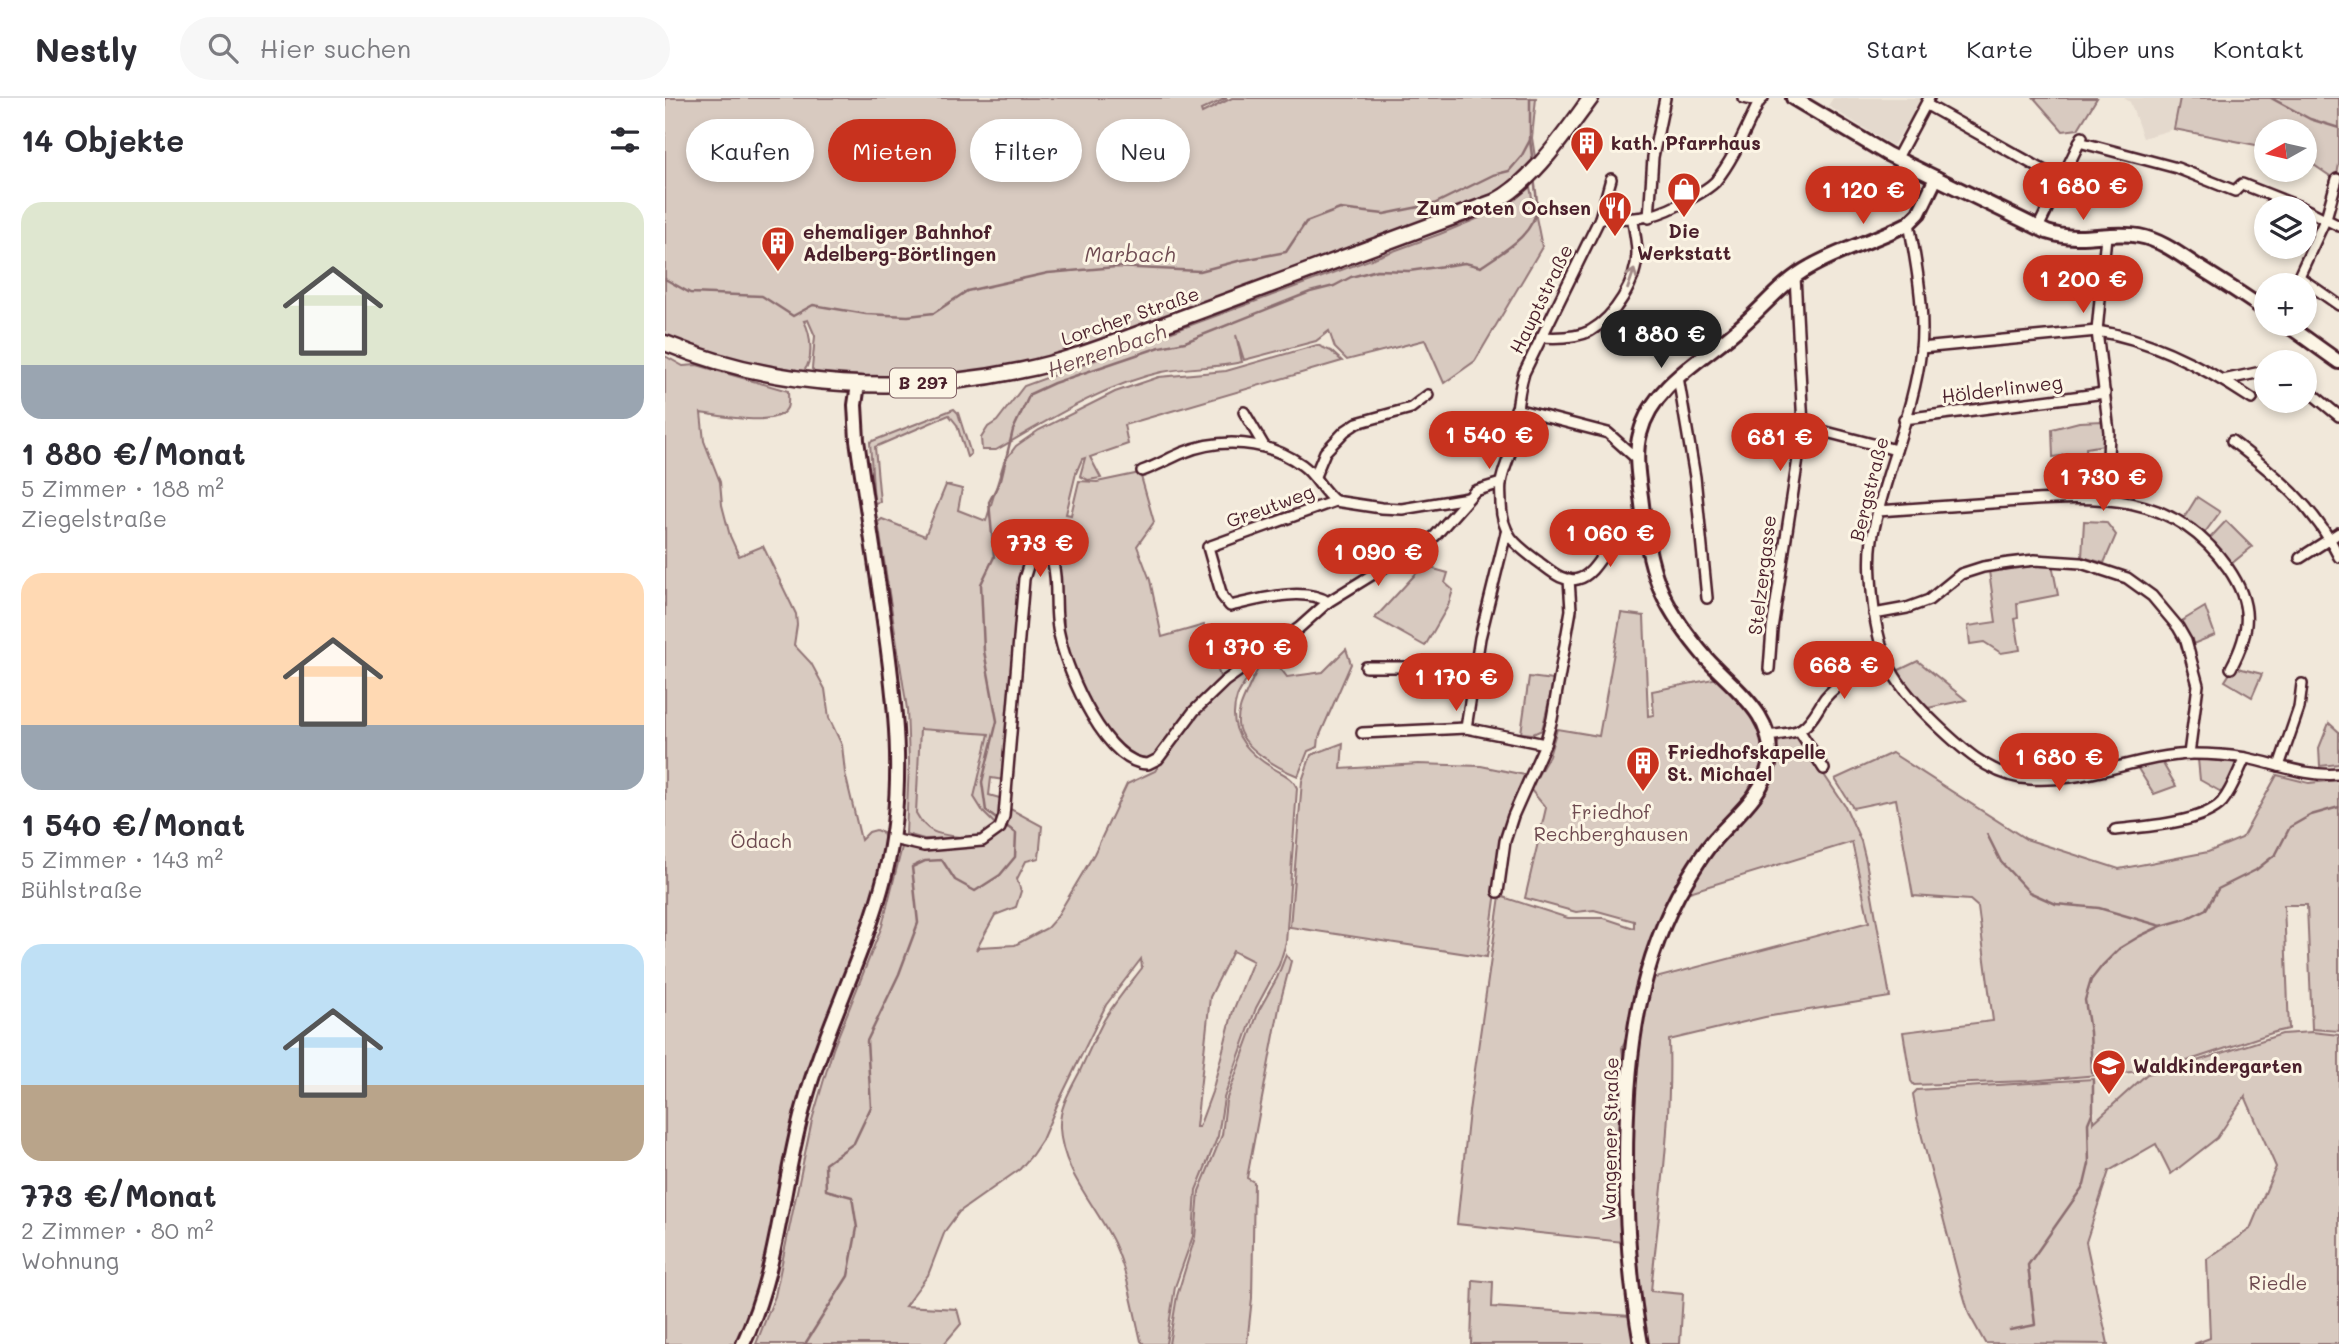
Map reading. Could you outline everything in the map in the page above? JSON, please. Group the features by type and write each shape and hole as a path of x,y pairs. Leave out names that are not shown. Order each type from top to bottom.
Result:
{"main road":[{"name":"Lorcher Straße","path":"665,343 685,352 755,370 807,380 858,384 914,384 988,377 1077,356 1482,207 1505,196 1536,167 1591,98"}],"street":[{"path":"1649,218 1653,157 1665,98"},
{"path":"1600,218 1649,218 1671,210 1714,184 1735,151 1761,100 1743,98"},
{"path":"1793,98 1897,158 2038,228 2064,237 2082,239 2136,235 2164,245 2254,303"},
{"path":"1897,158 1928,102 2061,180"},
{"path":"2038,228 2080,139 2177,168 2235,191 2242,184 2272,196"},
{"path":"1886,663 1866,669 1842,682 1826,696 1799,730 1769,736 1757,711 1707,658 1666,603 1652,570 1644,521 1637,460 1639,435 1655,402 1678,377 1742,327 1795,276 1909,223 1919,214 1936,178"},
{"name":"Hauptstraße","path":"1516,409 1524,373 1600,218 1611,179"},
{"path":"2301,273 2326,218 2337,179"},
{"path":"2317,214 2339,226"},
{"path":"1541,337 1560,338 1589,331 1602,321 1626,294 1637,254 1633,220"},
{"name":"Bergstraße","path":"1909,223 1915,255 1921,348 1905,419 1878,510 1870,574 1874,614 1886,663 1910,699 1974,757 2000,772 2019,778 2063,777 2189,754 2217,754 2323,775 2339,774"},
{"path":"2106,236 2097,331 2109,432 2107,484"},
{"name":"Stelzergasse","path":"1769,669 1771,632 1785,531 1803,426 1795,276"},
{"path":"2317,292 2339,305"},
{"path":"1921,348 2097,331 2139,341 2223,380 2252,399"},
{"path":"2303,336 2339,362"},
{"path":"2223,380 2254,374"},
{"path":"1678,377 1695,477 1707,598"},
{"path":"743,1344 767,1286 802,1111 827,1032 872,919 893,839 898,782 898,738 890,659 857,440 855,405 858,384"},
{"name":"Hölderlinweg","path":"1905,419 2105,393"},
{"path":"1315,476 1325,452 1345,431 1357,423 1411,408 1428,395"},
{"path":"2317,398 2339,416"},
{"path":"1466,728 1474,673 1506,533 1501,510 1500,483 1512,447 1516,409 1608,433 1637,460"},
{"path":"1244,412 1264,446"},
{"path":"1803,426 1896,450"},
{"path":"2232,441 2281,480 2335,536 2339,557"},
{"path":"1142,471 1202,447 1243,443 1264,446 1299,463 1315,476 1325,493 1335,500"},
{"path":"893,839 924,846 970,842 989,838 1000,828 1004,816 1024,579 1033,558 1046,557 1053,564 1059,638 1087,706 1112,744 1132,761 1148,764 1158,758 1209,694 1258,659 1328,602 1435,536 1475,491 1500,483"},
{"path":"1878,510 2071,497 2106,498 2154,510 2204,540 2232,574 2242,594 2248,631 2243,647 2231,668"},
{"name":"Greutweg","path":"1328,602 1320,597 1290,595 1230,606 1222,596 1208,547 1335,500 1402,509 1468,498"},
{"path":"1506,533 1528,554 1559,577 1579,579 1588,573 1621,532 1629,525 1644,521"},
{"path":"2300,558 2335,536"},
{"path":"1874,614 1907,608 1929,600 1961,574 2009,563 2035,560 2081,563 2127,578 2152,596 2186,641 2198,685 2189,754"},
{"path":"1498,892 1509,828 1545,744 1552,719 1571,610 1569,579"},
{"path":"1366,667 1411,667 1418,664 1474,673"},
{"path":"2279,766 2299,708 2302,684"},
{"path":"1361,733 1466,728 1545,744"},
{"path":"1799,730 1823,769"},
{"name":"Wangener Straße","path":"1641,1344 1631,1290 1626,1188 1628,1072 1637,1013 1656,944 1680,892 1712,842 1763,783 1770,760 1769,736"},
{"path":"2115,830 2207,814 2227,795 2245,758"}],"shaded area":[{"path":"1833,98 1924,98 1893,146 1828,106"},
{"path":"2124,98 2180,98 2174,129 2143,138 2130,102"},
{"path":"919,729 989,734 974,797 984,813 998,827 983,838 933,833 922,825 915,813"},
{"name":"Waldkindergarten","path":"2147,1074 2092,1124 2095,1112 2093,1079"}],"green space":[{"path":"665,98 1227,98 1201,110 1202,113 1232,98 1536,98 1532,138 1535,157 1508,184 1490,196 1069,353 992,370 877,377 814,372 815,336 808,320 804,321 810,339 810,353 804,371 734,359 665,338"},
{"path":"2034,98 2097,98 2078,129 2063,131"},
{"path":"2180,98 2339,98 2339,164 2336,180 2317,167 2317,119 2254,119 2254,145 2174,129"},
{"path":"1530,187 1542,247 1475,361 1444,383 1425,340 1347,360 1335,348 1329,331 1316,341 1244,360 1236,335 1242,362 1172,370 1140,378 1076,405 996,450 982,450 981,438 988,427 997,421 1024,386 1440,234 1506,207"},
{"path":"1317,345 1331,351 1342,361 1124,425 1128,444 1090,457 1101,478 1088,480 1080,476 1085,458 1076,473 1066,514 1071,515 1079,481 1097,482 1140,473 1154,522 1137,546 1150,580 1162,637 1204,625 1221,680 1179,724 1159,752 1148,759 1135,758 1121,748 1107,731 1082,689 1067,649 1064,619 1060,618 1051,559 1027,563 1004,780 991,778 989,795 1003,799 998,827 984,813 974,797 989,734 920,729 916,813 926,826 937,833 967,838 924,839 906,834 909,762 907,709 878,522 882,519 925,536 946,485 962,489 958,510 986,521 1004,462 1016,446 1039,430 1115,392 1159,377 1226,371"},
{"name":"Ödach","path":"665,356 683,366 697,365 788,391 787,408 772,418 747,419 701,413 704,441 720,482 722,505 730,536 739,556 763,546 796,614 794,645 811,663 825,689 829,718 842,745 845,773 861,840 869,832 876,830 883,833 887,846 870,917 840,993 768,1261 739,1344 665,1344"},
{"path":"954,409 958,413 971,454 967,457 957,425 949,415 875,447 880,502 874,503 870,442"},
{"path":"2103,421 2104,445 2086,448 2086,452 2053,457 2052,429 2079,422"},
{"path":"2197,497 2220,512 2203,535 2182,521"},
{"path":"2084,521 2106,522 2116,535 2104,563 2082,557"},
{"path":"2226,521 2252,547 2231,564 2209,539"},
{"path":"2052,564 2058,595 2017,603 2018,618 2015,619 2020,650 2001,653 1984,642 1970,644 1968,626 1996,622 1989,571"},
{"path":"1423,566 1448,573 1445,583 1453,590 1448,606 1425,646 1375,618"},
{"path":"2205,607 2215,635 2193,644 2180,622"},
{"name":"Friedhof Rechberghausen","path":"1621,613 1644,616 1648,716 1654,715 1652,691 1718,678 1751,715 1758,727 1762,738 1761,765 1746,795 1694,860 1622,1048 1625,1069 1623,1242 1457,1224 1469,1111 1500,896 1568,918 1604,918 1634,928 1634,921 1594,910 1576,912 1525,898 1546,808 1530,789 1549,756 1557,729 1599,736"},
{"path":"1346,649 1351,664 1319,737 1318,747 1308,751 1298,776 1261,756 1240,733 1238,719 1245,696 1263,662 1271,656 1287,677 1323,672"},
{"path":"1918,661 1966,700 1928,708 1910,691 1897,671"},
{"path":"2234,667 2262,674 2252,697 2225,681"},
{"path":"1242,672 1249,673 1234,709 1236,730 1254,755 1290,778 1297,788 1286,943 1279,965 1256,1008 1224,1098 1218,1136 1196,1190 1193,1236 1175,1287 1166,1344 1144,1344 1141,1341 1119,1255 1107,1229 1073,1174 1062,1144 1060,1128 1061,1113 1069,1093 1104,1020 1142,968 1141,959 1106,1005 1042,1140 1032,1155 1020,1169 959,1212 945,1231 928,1275 905,1306 957,1309 961,1324 944,1344 756,1344 775,1296 812,1120 833,1049 882,926 902,847 909,845 922,851 983,843 990,839 1007,807 1042,826 1039,858 1026,861 1017,879 1021,891 1016,907 995,915 976,950 979,947 1015,945 1047,928 1056,918 1094,854 1127,784 1155,771 1196,713 1212,695","holes":["1233,951 1253,961 1233,1011 1212,1092 1199,1127 1196,1127 1210,997"]},
{"path":"1529,677 1554,680 1542,730 1533,734 1521,733"},
{"path":"2329,723 2339,732 2339,764 2320,766 2319,748"},
{"path":"1794,735 1798,736 1845,806 1861,841 1890,997 1765,1017 1669,1040 1667,1134 1651,1291 1683,1294 1680,1344 1644,1344 1632,1244 1629,1143 1633,1064 1648,980 1869,922 1852,842 1683,894 1702,864 1771,779 1778,742"},
{"path":"1343,743 1341,769 1418,764 1481,766 1525,775 1505,827 1487,957 1290,927 1302,781 1311,755"},
{"path":"1892,753 2026,839 2119,869 2208,852 2242,838 2277,775 2309,783 2339,780 2339,1031 2312,1029 2307,905 2284,905 2289,1029 2178,1064 2144,1071 2029,1081 1914,1085 1911,1081 1903,1032 1993,1021 1978,907 1970,900 1913,896 1896,799 1853,808 1835,779"},
{"path":"2198,759 2239,763 2223,793 2200,780"},
{"path":"2162,762 2176,786 2154,794 2137,767"},
{"path":"1286,955 1291,961 1280,1003 1247,1178 1254,1182 1252,1298 1247,1344 1169,1344 1177,1296 1195,1237 1199,1191 1222,1135 1226,1101 1259,1010"},
{"name":"Riedle","path":"2312,1032 2339,1035 2339,1344 2194,1344 2210,1338 2207,1259 2250,1229 2276,1167 2245,1096 2217,1138 2171,1174 2156,1144 2109,1171 2086,1242 2108,1344 1985,1343 1969,1314 1962,1290 1917,1118 1913,1094 1917,1090 2093,1079 2093,1123 2147,1074 2282,1034"},
{"path":"1473,1280 1493,1282 1492,1307 1631,1316 1636,1344 1471,1344"}],"waterway":[{"name":"Marbach","path":"665,279 690,293 762,296 793,316 813,305 866,314 908,316 934,313 967,291 1048,273 1116,267 1200,271 1286,252 1306,222 1340,209 1384,214 1434,204 1493,175 1509,171 1530,140 1530,98"},
{"name":"Marbach","path":"2271,98 2310,119 2339,128"},
{"name":"Herrenbach","path":"1530,140 1533,164"},
{"name":"Herrenbach","path":"999,821 986,811 982,782 997,721 984,651 981,584 994,557 989,502 1001,479 1013,430 1030,394 1054,383 1160,347 1185,342 1310,292 1334,286 1351,277 1377,270 1409,271 1465,263 1481,267 1516,242 1530,226 1537,206 1534,178"},
{"path":"2092,1073 2085,1000 2091,980 2102,966 2120,948 2140,936 2206,909 2218,889 2256,870 2276,854 2290,827 2311,815 2339,807"},
{"name":"Herrenbach","path":"805,1344 848,1276 857,1228 852,1197 826,1190 825,1164 854,1143 871,1107 867,1041 899,974 918,923 912,867 925,861 942,860 955,880 975,891 1000,875 1015,857 1016,833 1005,825"},
{"path":"1987,834 2001,862 2029,892 2056,904 2099,908 2161,926"},
{"path":"2010,1330 2035,1325 2028,1265 2084,1185 2089,1164 2088,1123 2093,1111 2093,1081"}],"place":[{"name":"kath. Pfarrhaus","path":"1587,173"},
{"name":"Die Werkstatt","path":"1684,219"},
{"name":"Zum roten Ochsen","path":"1615,238"},
{"name":"ehemaliger Bahnhof Adelberg-Börtlingen","path":"778,273"},
{"name":"Friedhofskapelle St. Michael","path":"1643,793"},
{"name":"Waldkindergarten","path":"2109,1096"}]}
